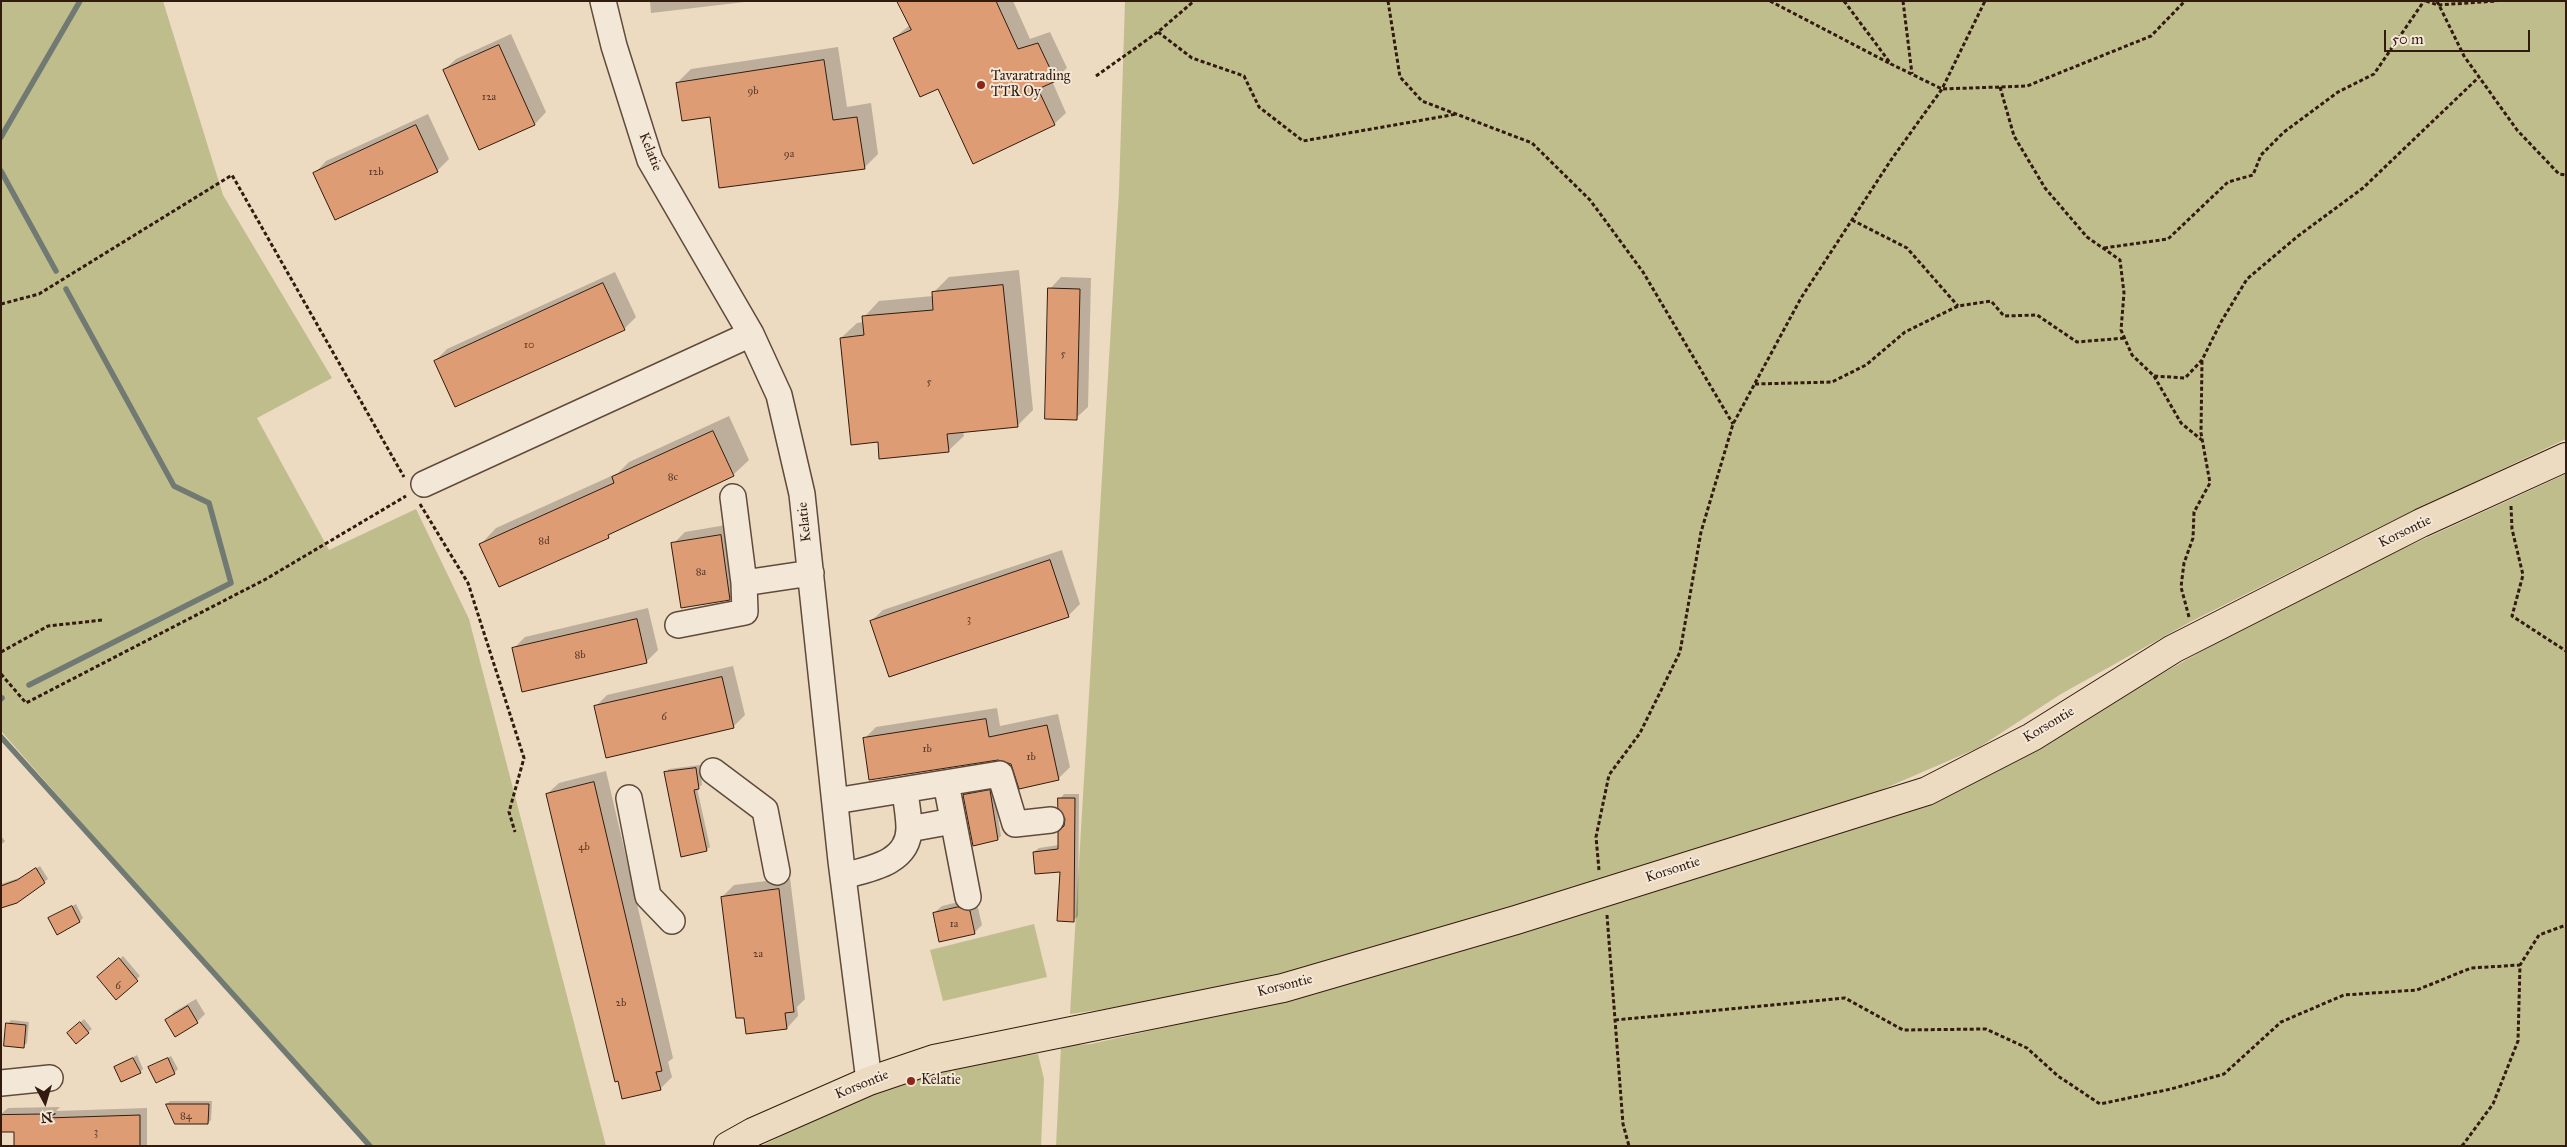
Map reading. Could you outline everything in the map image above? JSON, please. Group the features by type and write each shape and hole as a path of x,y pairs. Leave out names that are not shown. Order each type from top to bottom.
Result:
{"main road":[{"name":"Korsontie","path":"728,1146 753,1132 869,1081 934,1059 1283,988 1601,893 1927,791 2032,737 2173,649 2421,523 2566,457"}],"street":[{"name":"Kelatie","path":"603,1 614,46 650,160 751,334 779,396 800,481 843,876 869,1081"},
{"path":"418,488 751,334"},
{"path":"678,625 745,612 744,583 732,497"},
{"path":"744,583 811,573"},
{"path":"713,771 765,810 778,872"},
{"path":"835,801 1000,774 1016,824 1051,820"},
{"path":"946,783 968,897"},
{"path":"843,876 875,868 894,859 906,846 910,829 904,790"},
{"path":"629,798 648,896 672,921"},
{"path":"910,829 953,821"},
{"path":"1,1083 50,1078"}],"path":[{"path":"1096,76 1158,32 1194,1"},
{"path":"1388,1 1400,77 1422,101 1532,143 1590,200 1643,272 1733,424"},
{"path":"1770,1 1942,89 2027,86 2151,36 2185,1"},
{"path":"1844,1 1891,64"},
{"path":"1903,1 1912,74"},
{"path":"1629,1146 1623,1124 1606,910 1601,893 1596,838 1609,775 1640,733 1680,652 1701,532 1733,424 1801,298 1942,89 1985,1"},
{"path":"2103,248 2168,239 2228,182 2252,175 2262,155 2284,132 2338,92 2374,74 2425,1 2437,3 2497,1"},
{"path":"2437,3 2464,56 2517,130 2559,174 2566,175"},
{"path":"1158,32 1192,58 1244,76 1259,107 1303,141 1458,114"},
{"path":"2154,376 2185,378 2202,360 2221,322 2248,279 2298,236 2363,188 2479,77"},
{"path":"2000,87 2014,136 2045,188 2087,237 2120,260 2124,293 2121,330 2132,355 2154,376 2181,423 2203,442"},
{"path":"1,304 39,294 232,174 418,488 468,583 524,758 509,812 515,832"},
{"path":"1852,220 1907,248 1958,306"},
{"path":"1755,384 1832,382 1866,365 1905,332 1958,306 1990,301 2004,316 2037,315 2077,342 2124,338"},
{"path":"2190,622 2181,587 2184,563 2193,538 2194,512 2210,483 2201,433 2202,360"},
{"path":"2510,482 2512,529 2523,575 2512,616 2566,651"},
{"path":"1,674 26,704 266,579 418,488"},
{"path":"1,652 48,626 103,620"},
{"path":"2462,1146 2493,1104 2518,1041 2520,964 2539,935 2566,925"},
{"path":"1615,1020 1845,998 1903,1030 1986,1029 2027,1048 2058,1076 2100,1104 2171,1089 2224,1074 2281,1022 2344,995 2417,990 2471,968 2520,964"}],"shaded area":[{"path":"1,1 163,1 223,195 332,378 257,418 329,550 416,509 469,619 606,1146 366,1146 1,731"},
{"path":"1125,1 2566,1 2566,439 2396,519 2190,622 2061,694 1978,748 1874,793 1609,877 1289,973 1171,1000 1070,1014 1119,191"},
{"path":"2566,474 2566,1146 1056,1146 1061,1046 1091,1044 1246,1009 1610,901 2081,719 2302,595"},
{"path":"1034,924 1047,977 943,1001 930,950"},
{"path":"1038,1054 1044,1079 1041,1146 761,1146 877,1089 971,1063"}],"building":[{"name":"Tavaratrading TTR Oy","path":"897,1 996,1 1018,49 1038,43 1056,81 1038,89 1055,125 973,164 938,89 920,97 893,38 911,30"},
{"path":"499,45 535,125 479,150 443,70"},
{"path":"824,60 833,120 857,117 865,169 719,188 710,117 682,121 676,83"},
{"path":"416,125 438,172 335,220 313,173"},
{"path":"603,283 625,330 455,407 434,361"},
{"path":"1003,285 1018,427 947,434 949,452 879,459 878,442 851,445 840,338 864,335 862,316 933,310 932,292"},
{"path":"1048,288 1080,289 1077,420 1045,419"},
{"path":"713,431 734,476 608,535 609,538 499,587 479,544 614,483 612,477"},
{"path":"721,535 730,600 681,608 671,543"},
{"path":"1050,560 1069,617 889,677 870,621"},
{"path":"637,619 647,663 522,692 512,648"},
{"path":"722,677 734,728 606,758 594,706"},
{"path":"986,719 989,737 1047,725 1059,780 1019,789 1011,764 998,760 869,780 863,738"},
{"path":"696,768 699,789 694,790 707,851 681,857 664,772"},
{"path":"594,782 662,1071 656,1072 661,1090 622,1099 618,1081 615,1082 546,794"},
{"path":"990,790 998,840 973,846 963,795"},
{"path":"1058,798 1075,798 1074,922 1057,921 1060,872 1035,874 1033,852 1058,849 1058,832 1064,826 1065,819 1058,808"},
{"path":"36,868 45,883 17,903 1,908 1,886 17,880"},
{"path":"779,889 794,1012 785,1013 787,1029 746,1034 744,1018 736,1018 721,897"},
{"path":"72,906 80,922 57,935 48,918"},
{"path":"958,907 970,911 975,934 939,942 933,913"},
{"path":"119,958 138,981 116,1000 97,977"},
{"path":"188,1006 198,1023 175,1037 165,1020"},
{"path":"80,1022 89,1033 76,1044 67,1033"},
{"path":"6,1023 26,1025 24,1048 4,1046"},
{"path":"133,1058 141,1073 121,1082 114,1067"},
{"path":"168,1058 175,1074 156,1083 148,1067"},
{"path":"166,1104 209,1104 208,1124 175,1124"},
{"path":"55,1114 46,1118 140,1115 140,1146 14,1146 14,1132 1,1132 1,1115"}],"waterway":[{"path":"1,137 80,1"},
{"path":"1,171 56,271"},
{"path":"29,685 231,583 209,503 174,486 66,289"},
{"path":"1,737 370,1146"}],"place":[{"name":"Tavaratrading TTR Oy","path":"981,85"},
{"name":"Kelatie","path":"911,1081"}]}
